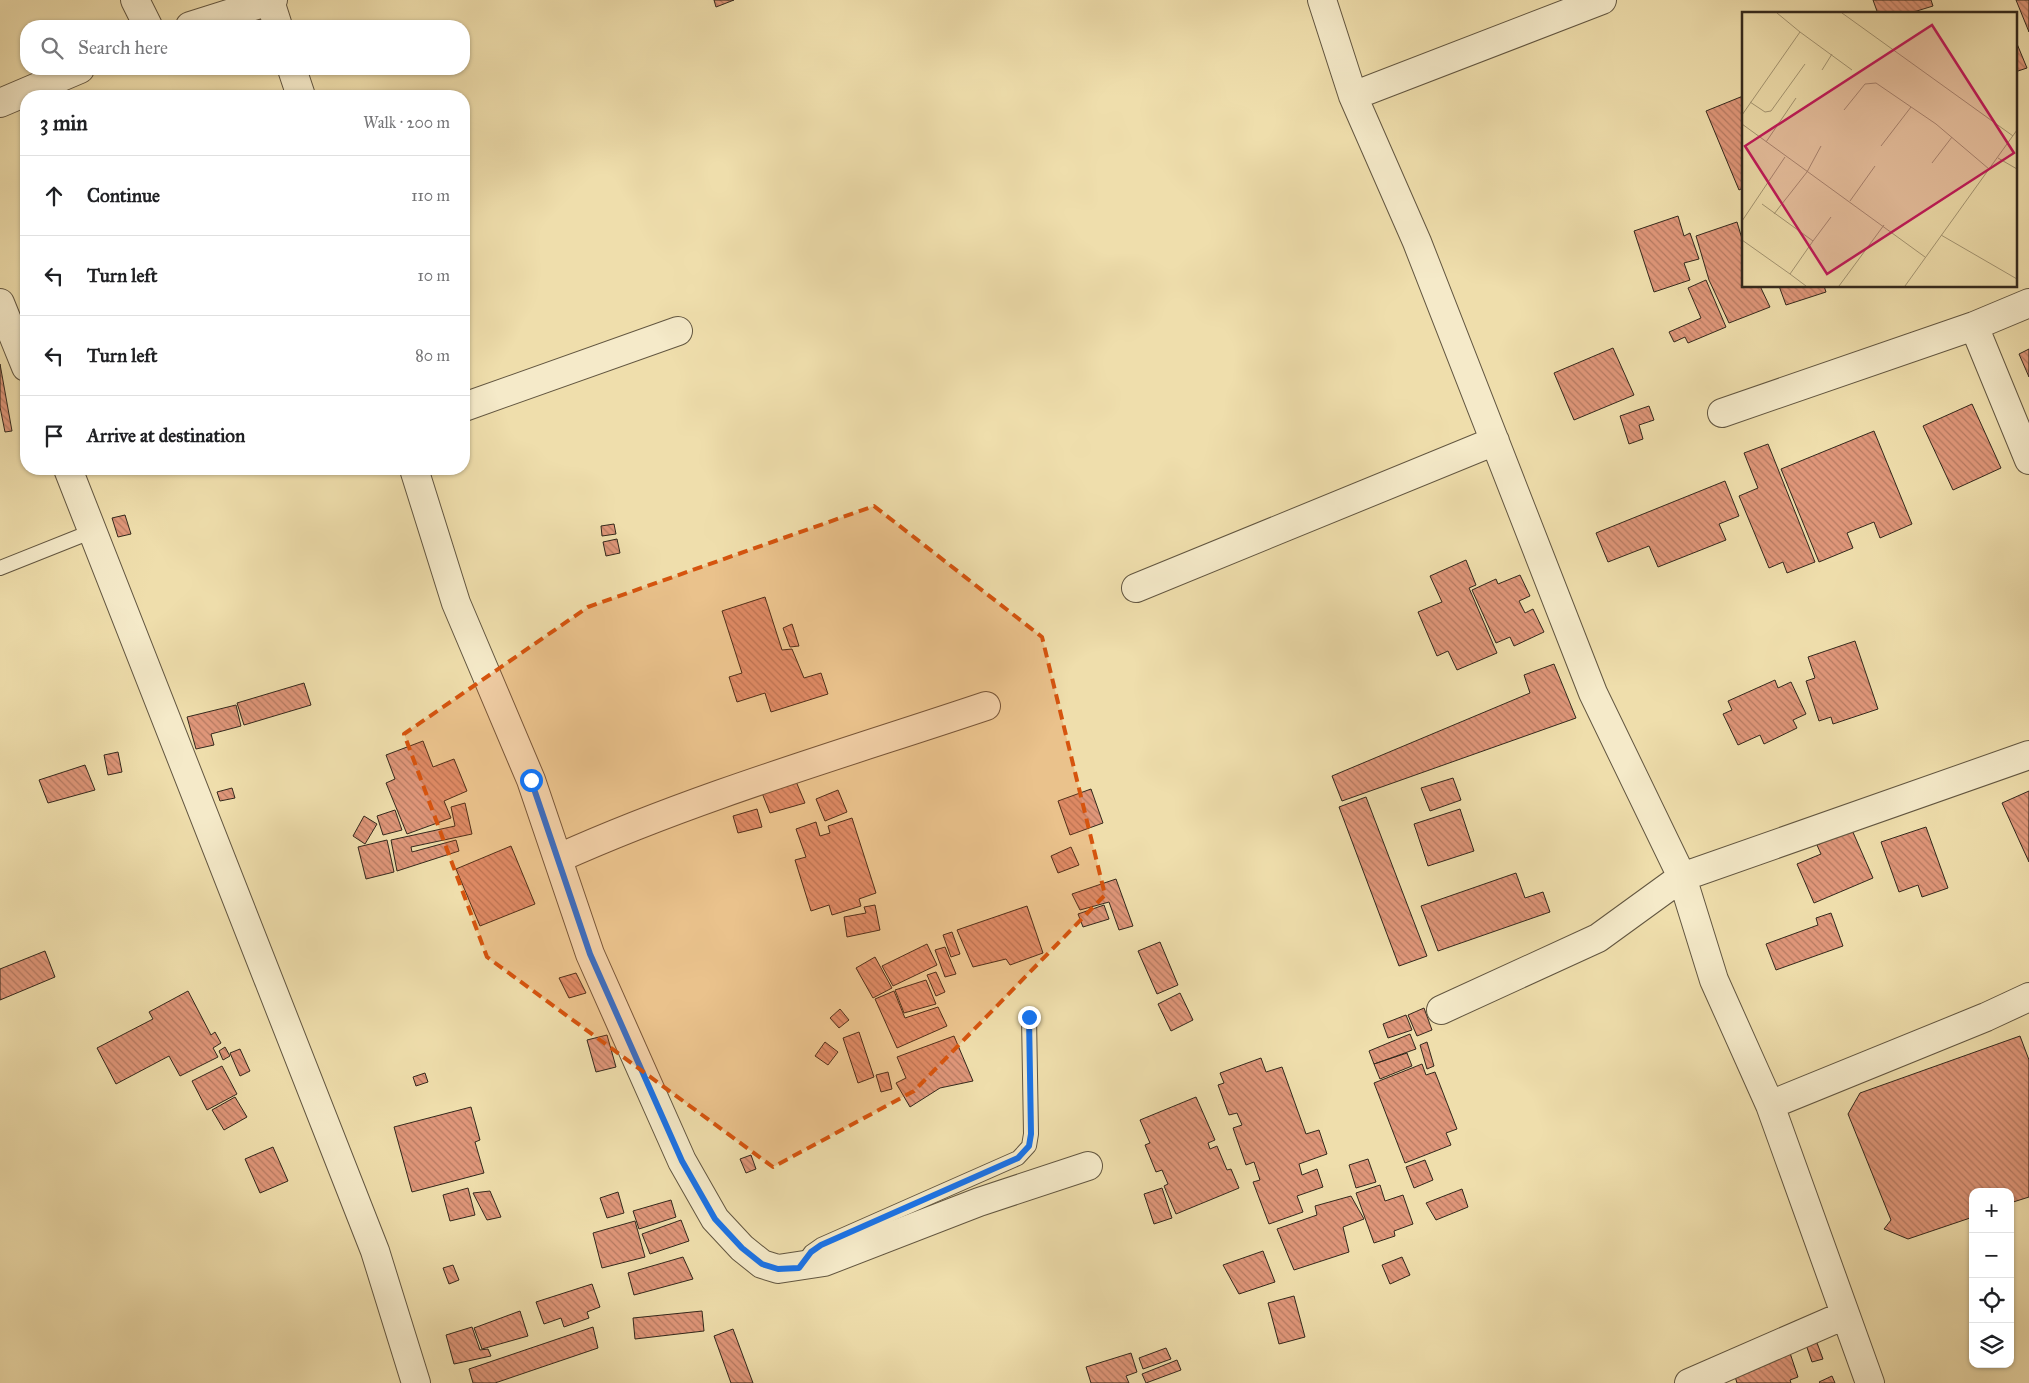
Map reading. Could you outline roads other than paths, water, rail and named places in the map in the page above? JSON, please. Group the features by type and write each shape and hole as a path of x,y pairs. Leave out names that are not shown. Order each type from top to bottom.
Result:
{"street":[{"path":"134,0 145,20"},
{"path":"209,20 271,0 276,20"},
{"path":"1322,0 1353,96 1417,242 1593,693 1682,877 1714,980 1770,1105 1870,1383"},
{"path":"1353,96 1602,0"},
{"path":"31,90 66,75"},
{"path":"294,75 299,90"},
{"path":"0,103 20,94"},
{"path":"0,303 20,352"},
{"path":"1722,413 1974,326 2029,303"},
{"path":"1974,326 2029,460"},
{"path":"470,405 678,331"},
{"path":"1136,588 1495,442"},
{"path":"70,475 375,1251 416,1383"},
{"path":"416,475 456,603 531,780 590,954 682,1161 715,1219 742,1248 762,1264 778,1269 799,1268 831,1259 978,1202 1088,1166"},
{"path":"559,858 604,838 730,791 986,706"},
{"path":"1441,1010 1598,938 1682,877 2029,755"},
{"path":"1770,1105 2029,997"},
{"path":"1689,1383 1845,1315"}],"lane":[{"path":"0,568 93,531"},
{"path":"799,1268 811,1252 821,1245 1018,1158 1029,1146 1031,1134 1029,1017"}]}
